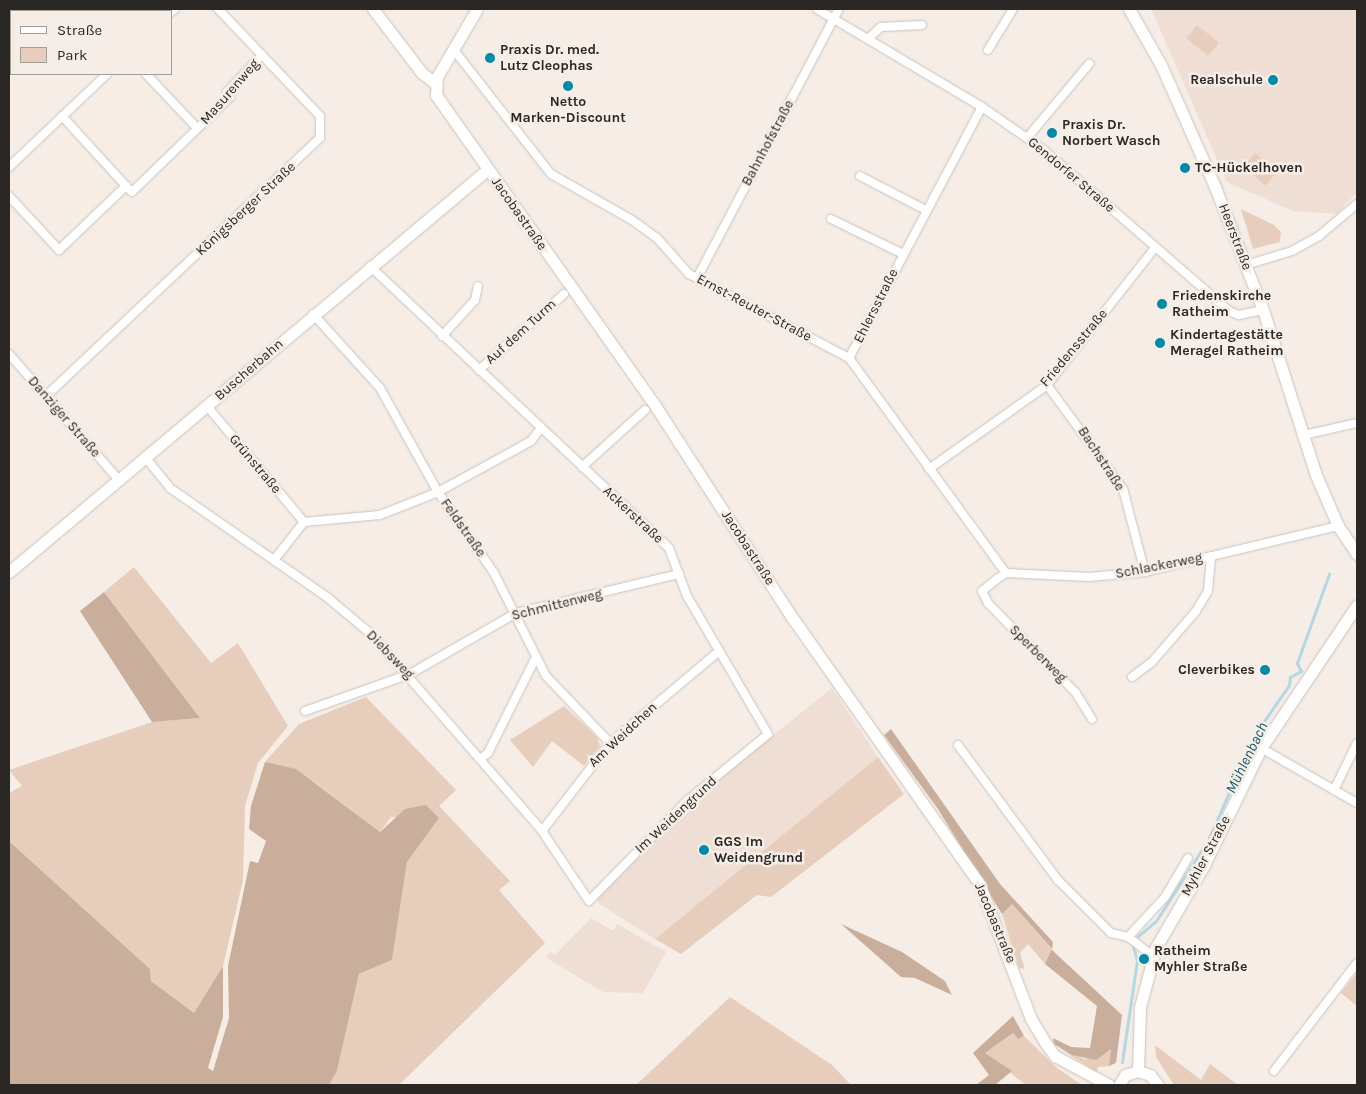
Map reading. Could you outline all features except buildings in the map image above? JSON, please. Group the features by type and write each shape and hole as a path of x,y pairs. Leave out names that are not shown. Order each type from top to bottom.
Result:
{"main road":[{"name":"Jacobastraße","path":"373,9 422,73 434,83 436,95 654,404 832,673 980,883 1031,1019 1044,1041 1056,1056 1109,1085"},
{"path":"434,83 476,9"},
{"name":"Heerstraße","path":"1128,9 1161,65 1246,265 1263,310 1304,435 1338,526 1357,554"},
{"name":"Buscherbahn","path":"9,571 207,406 370,266 488,169"},
{"name":"Myhler Straße","path":"1138,1071 1140,1007 1153,956 1261,748 1357,605"},
{"path":"1119,1085 1126,1075 1138,1071 1150,1075 1158,1085"}],"street":[{"name":"Königsberger Straße","path":"46,396 320,138 320,116 218,9"},
{"name":"Gendorfer Straße","path":"817,9 982,106 1027,138 1229,311 1239,315 1263,310"},
{"name":"Bahnhofstraße","path":"697,278 839,9"},
{"path":"988,50 1013,9"},
{"path":"869,38 881,27 922,25"},
{"name":"Ernst-Reuter-Straße","path":"454,50 544,169 576,192 632,220 697,278 849,358 1006,573"},
{"name":"Masurenweg","path":"9,196 59,250 126,186 132,192 197,128 262,55"},
{"path":"1027,138 1088,64"},
{"path":"9,167 106,75"},
{"name":"Masurenweg","path":"147,75 197,128"},
{"name":"Ehlersstraße","path":"849,358 982,106"},
{"path":"62,116 126,186"},
{"path":"860,176 926,210"},
{"path":"1246,265 1292,251 1319,236 1357,204"},
{"name":"Ehlersstraße","path":"831,219 903,254"},
{"name":"Friedensstraße","path":"929,469 1047,385 1154,248"},
{"name":"Ackerstraße","path":"370,266 442,336 669,548 679,574 718,652 768,734"},
{"path":"442,336 475,300 478,286"},
{"name":"Auf dem Turm","path":"479,370 564,294"},
{"name":"Feldstraße","path":"313,314 380,388 438,492 494,573 516,613 535,659 558,692 610,743"},
{"name":"Danziger Straße","path":"9,354 119,480"},
{"name":"Bachstraße","path":"1047,385 1123,488 1145,572"},
{"name":"Grünstraße","path":"207,406 304,522"},
{"path":"582,467 645,410"},
{"path":"1304,435 1357,423"},
{"path":"274,560 304,522 380,515 438,492 531,441 541,428"},
{"name":"Diebsweg","path":"145,457 170,488 274,560 372,634 410,674 542,831 589,901"},
{"name":"Schlackerweg","path":"1006,573 1089,577 1145,572 1338,526"},
{"path":"1132,677 1152,662 1196,611 1208,591 1211,556"},
{"name":"Sperberweg","path":"1006,573 982,591 988,603 1076,693 1092,719"},
{"name":"Schmittenweg","path":"305,711 410,674 516,613 679,574"},
{"name":"Am Weidchen","path":"542,831 610,743 718,652"},
{"path":"480,759 488,753 526,670 535,659"},
{"name":"Im Weidengrund","path":"589,901 689,799 768,734"},
{"path":"1334,790 1357,743"},
{"path":"958,745 1058,880 1111,933 1128,937 1153,956"},
{"path":"1261,748 1357,803"},
{"name":"Myhler Straße","path":"1128,937 1165,897 1188,858"},
{"path":"1274,1071 1357,963"}],"shaded area":[{"path":"1151,9 1357,9 1357,192 1337,214 1293,211 1227,182"},
{"path":"104,592 200,718 152,722 80,611"},
{"name":"GGS Im Weidengrund","path":"832,688 878,757 655,939 598,903 598,896 689,803"},
{"path":"891,729 1000,884 1053,942 1052,950 1122,1015 1116,1063 1109,1066 1111,1049 1096,1060 1072,1055 1054,1044 1053,1038 1071,1047 1090,1048 1097,1006 1045,964 1052,949 1012,904 1002,914 938,809 884,735"},
{"path":"265,762 296,769 380,832 405,809 426,805 439,818 407,862 392,960 359,974 337,1071 329,1085 9,1085 9,841 150,969 151,981 194,1013 223,966 223,1017 208,1068 213,1071 229,1018 228,966 250,861 258,863 266,841 249,829 251,806"},
{"path":"591,918 613,931 617,924 666,952 643,993 603,992 545,957 551,952 555,955"},
{"path":"841,924 902,952 945,981 952,995 915,978 901,977"},
{"path":"1013,1016 1024,1036 1018,1039 1013,1033 985,1053 1012,1071 995,1085 976,1085 989,1075 973,1053"}],"green space":[{"path":"1197,25 1219,43 1208,56 1186,38"},
{"path":"1255,153 1277,172 1265,186 1243,167"},
{"path":"1241,209 1274,225 1281,232 1280,242 1253,249"},
{"path":"134,567 211,663 238,643 288,726 258,763 245,806 243,880 223,966 194,1013 151,981 150,969 9,841 9,793 22,786 9,770 152,722 200,718 104,592"},
{"path":"366,697 456,790 439,806 510,881 499,890 545,943 399,1085 329,1085 337,1071 359,974 392,960 407,862 439,817 391,817 380,832 314,782 265,762 299,724"},
{"path":"564,706 597,737 600,746 584,766 552,741 533,767 510,740"},
{"path":"878,757 904,794 771,897 757,895 681,954 655,939"},
{"path":"1012,904 1052,950 1045,964 1028,944 1020,953 1025,969 1019,968 1002,914"},
{"path":"1357,973 1357,1006 1341,993"},
{"path":"730,997 832,1065 851,1085 636,1085"},
{"path":"1013,1033 1018,1039 1024,1036 1057,1068 1082,1085 1026,1085 985,1053"},
{"path":"1155,1045 1201,1080 1210,1064 1238,1085 1174,1085 1156,1057"},
{"path":"1060,1048 1085,1059 1111,1049 1109,1066 1098,1067 1097,1073"}],"waterway":[{"name":"Mühlenbach","path":"1138,936 1156,921 1208,840 1255,734 1289,685 1290,677 1301,671 1297,663 1329,574"},
{"name":"Mühlenbach","path":"1122,1062 1137,960 1132,944"}],"place":[{"name":"Praxis Dr. med. Lutz Cleophas","path":"490,58"},
{"name":"Realschule","path":"1273,80"},
{"name":"Netto Marken-Discount","path":"568,86"},
{"name":"Praxis Dr. Norbert Wasch","path":"1052,133"},
{"name":"TC-Hückelhoven","path":"1185,168"},
{"name":"Friedenskirche Ratheim","path":"1162,304"},
{"name":"Kindertagestätte Meragel Ratheim","path":"1160,343"},
{"name":"Cleverbikes","path":"1265,670"},
{"name":"GGS Im Weidengrund","path":"704,850"},
{"name":"Ratheim Myhler Straße","path":"1144,959"}]}
